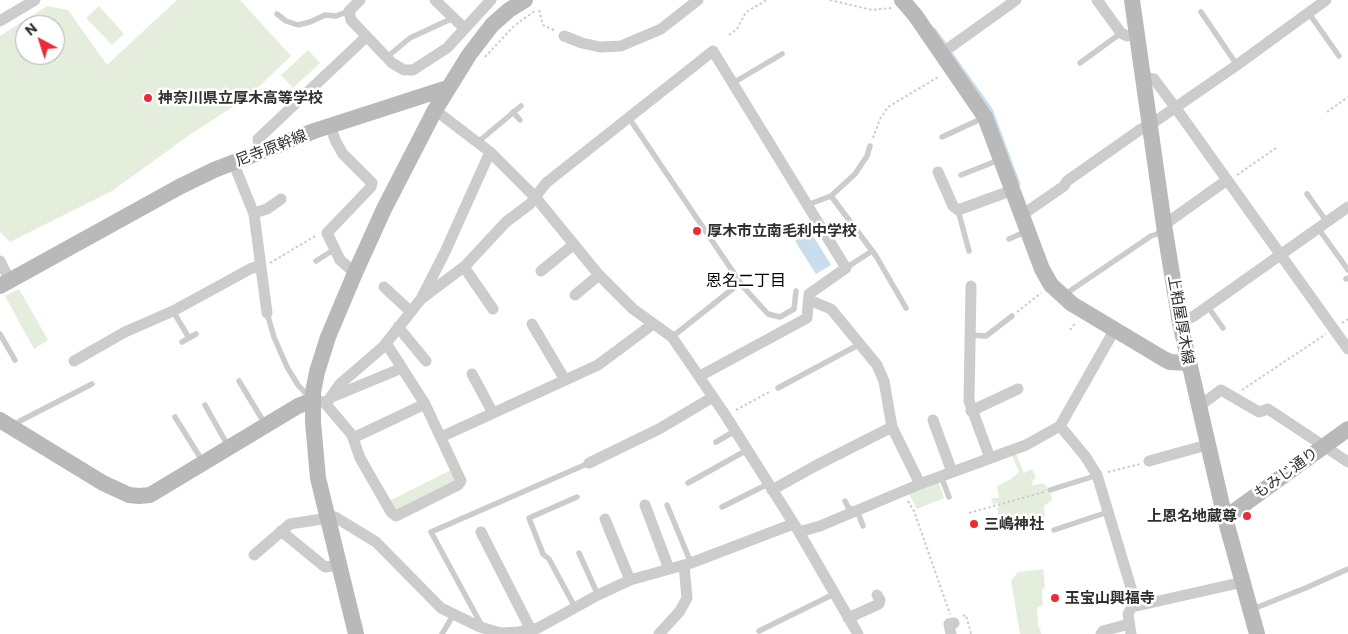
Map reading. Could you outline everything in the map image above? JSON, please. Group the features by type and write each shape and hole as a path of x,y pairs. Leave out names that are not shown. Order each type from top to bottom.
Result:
{"street":[{"path":"0,21 35,0"},
{"path":"360,0 349,12 351,20 387,57 404,70 413,70 447,48 491,0"},
{"path":"435,0 464,28"},
{"path":"564,36 580,48 621,46 661,29 698,0"},
{"path":"942,53 1016,0"},
{"path":"1097,0 1129,34"},
{"name":"上粕屋厚木線","path":"1132,0 1129,34 1143,77 1180,323 1224,518 1251,610 1256,634"},
{"path":"904,2 953,68 985,117 1042,269 1057,291 1072,304 1164,359 1170,362 1188,363"},
{"path":"1022,215 1064,186 1067,180 1237,65 1316,5"},
{"path":"386,343 425,404 461,481 458,485 396,516 391,512 360,458 353,438 323,400 314,384 321,358 355,273 384,209 434,110 469,54 492,25 510,10 533,7"},
{"path":"260,151 258,139 366,37"},
{"path":"421,299 464,267 506,222 536,198 546,183 713,51 846,268 809,294 807,318 700,376"},
{"path":"1143,77 1154,79 1348,349"},
{"name":"尼寺原幹線","path":"5,283 180,186 233,162 330,126 447,88"},
{"path":"434,110 490,152 536,198 599,275 633,309 672,337 726,416 796,528 858,634"},
{"path":"330,126 336,142 344,154 372,183 371,187 326,233 340,260 355,273"},
{"path":"356,634 338,565 314,449 323,400 383,347 421,299 445,252 490,152"},
{"path":"233,162 254,213 266,313"},
{"path":"938,172 953,206 958,210 1013,190"},
{"path":"1164,226 1228,181"},
{"path":"254,213 267,209 281,199"},
{"path":"1180,323 1208,307 1348,207"},
{"path":"541,271 573,244"},
{"path":"0,261 5,283"},
{"path":"74,360 125,332 173,311 250,269 261,267"},
{"path":"464,267 493,309"},
{"path":"575,296 599,275"},
{"path":"384,286 411,312"},
{"path":"973,292 969,336 969,407 990,458"},
{"path":"809,300 831,309 877,365 884,381 892,426 920,484"},
{"path":"532,324 543,334 565,380"},
{"path":"441,437 598,365 653,324"},
{"path":"398,327 426,360"},
{"path":"254,555 290,524 335,517 376,542 441,608 482,628 501,633 537,631 598,595 630,580 856,511 946,474 1026,446 1060,426 1115,329"},
{"path":"6,424 103,483 129,495 150,495 298,406 323,400 402,368"},
{"path":"472,374 493,413"},
{"path":"969,407 1011,389"},
{"path":"1198,407 1221,390 1259,412 1268,409 1348,462"},
{"path":"589,463 659,429 713,397"},
{"path":"353,438 425,404"},
{"path":"934,420 942,435 946,474"},
{"path":"770,487 892,426"},
{"path":"1060,426 1099,475 1108,512 1135,601 1128,614 1130,629 1104,631 1102,634"},
{"name":"もみじ通り","path":"1224,518 1348,429"},
{"path":"1149,461 1207,445"},
{"path":"645,512 669,569"},
{"path":"609,524 630,580"},
{"path":"281,531 326,567 338,565"},
{"path":"486,536 501,579 537,631"},
{"path":"659,634 680,611 686,598 687,564"},
{"path":"1132,607 1243,582"},
{"path":"848,618 879,604 880,600 877,596"}],"lane":[{"path":"1316,5 1340,56"},
{"path":"277,14 286,21 298,25 325,15 336,16 349,12"},
{"path":"1201,12 1237,65"},
{"path":"387,57 410,38 453,18"},
{"path":"1080,64 1129,34"},
{"path":"733,83 782,54"},
{"path":"478,142 521,106"},
{"path":"514,112 520,120"},
{"path":"942,137 985,117"},
{"path":"629,118 744,287 768,314 780,317 794,309 796,291"},
{"path":"807,205 831,196 855,174 867,156 870,146"},
{"path":"961,175 1002,159"},
{"path":"1307,194 1348,270"},
{"path":"831,196 876,256 906,308"},
{"path":"958,210 969,250"},
{"path":"1057,291 1150,236 1157,234 1164,226"},
{"path":"1009,239 1028,231"},
{"path":"316,261 335,249"},
{"path":"846,268 872,251"},
{"path":"672,337 744,287"},
{"path":"1208,307 1222,328"},
{"path":"173,311 189,338"},
{"path":"266,313 287,367 298,385 323,400"},
{"path":"969,336 986,336 1012,316"},
{"path":"0,334 5,349 15,360"},
{"path":"182,342 196,334"},
{"path":"778,388 860,344"},
{"path":"239,381 265,426"},
{"path":"6,424 20,421 92,384"},
{"path":"204,405 229,448"},
{"path":"175,417 204,463"},
{"path":"716,442 735,431"},
{"path":"688,483 747,450"},
{"path":"482,628 431,532 589,463"},
{"path":"946,474 949,497"},
{"path":"1050,490 1099,475"},
{"path":"722,507 770,487"},
{"path":"576,609 549,559 543,554 526,519 577,497"},
{"path":"570,500 572,507"},
{"path":"845,501 848,507 856,511 863,526"},
{"path":"667,505 674,514 687,564"},
{"path":"1054,530 1108,512"},
{"path":"579,554 598,595"},
{"path":"539,560 545,556"},
{"path":"1251,610 1348,569"},
{"path":"761,631 834,594"},
{"path":"442,634 454,614"}],"path":[{"path":"729,35 737,29 746,12 767,0"},
{"path":"830,0 872,10 896,8 904,2"},
{"path":"483,58 533,7 543,25 564,36"},
{"path":"870,146 880,119 888,107 953,68"},
{"path":"1327,112 1348,97"},
{"path":"1228,181 1276,148"},
{"path":"261,267 321,232 326,233"},
{"path":"1012,316 1057,291"},
{"path":"1232,396 1348,319"},
{"path":"726,416 778,388"},
{"path":"1099,475 1149,461"},
{"path":"969,513 1050,490"},
{"path":"911,507 914,511 952,628"}],"green space":[{"name":"神奈川県立厚木高等学校","path":"177,0 240,0 291,56 248,97 188,136 112,191 10,242 0,232 0,36 15,26 15,65 65,65 65,15 33,15 47,6 68,10 107,65"},
{"path":"99,6 124,34 112,45 86,18"},
{"path":"308,50 320,63 293,88 281,75"},
{"path":"19,289 48,340 34,349 5,296"},
{"path":"1016,454 1024,473 1032,469 1036,478 1033,480 1032,486 1042,483 1047,486 1047,492 1051,494 1052,500 1044,506 1045,517 1002,530 997,508 999,507 998,503 993,504 991,498 999,498 997,486 1011,479 1019,472 1012,455"},
{"path":"451,470 458,482 397,514 389,501"},
{"path":"939,483 944,498 917,509 909,494"},
{"path":"1043,569 1045,588 1042,589 1043,605 1037,608 1038,627 1041,634 1020,634 1011,581 1018,572"}],"water":[{"path":"810,231 831,265 816,274 795,241"}],"waterway":[{"path":"934,29 946,45"},
{"path":"951,53 991,109 1019,184"}],"place":[{"name":"神奈川県立厚木高等学校","path":"148,98"},
{"name":"厚木市立南毛利中学校","path":"697,231"},
{"name":"上恩名地蔵尊","path":"1247,516"},
{"name":"三嶋神社","path":"974,524"},
{"name":"玉宝山興福寺","path":"1055,598"}],"district":[{"name":"恩名二丁目","path":"746,281"}]}
